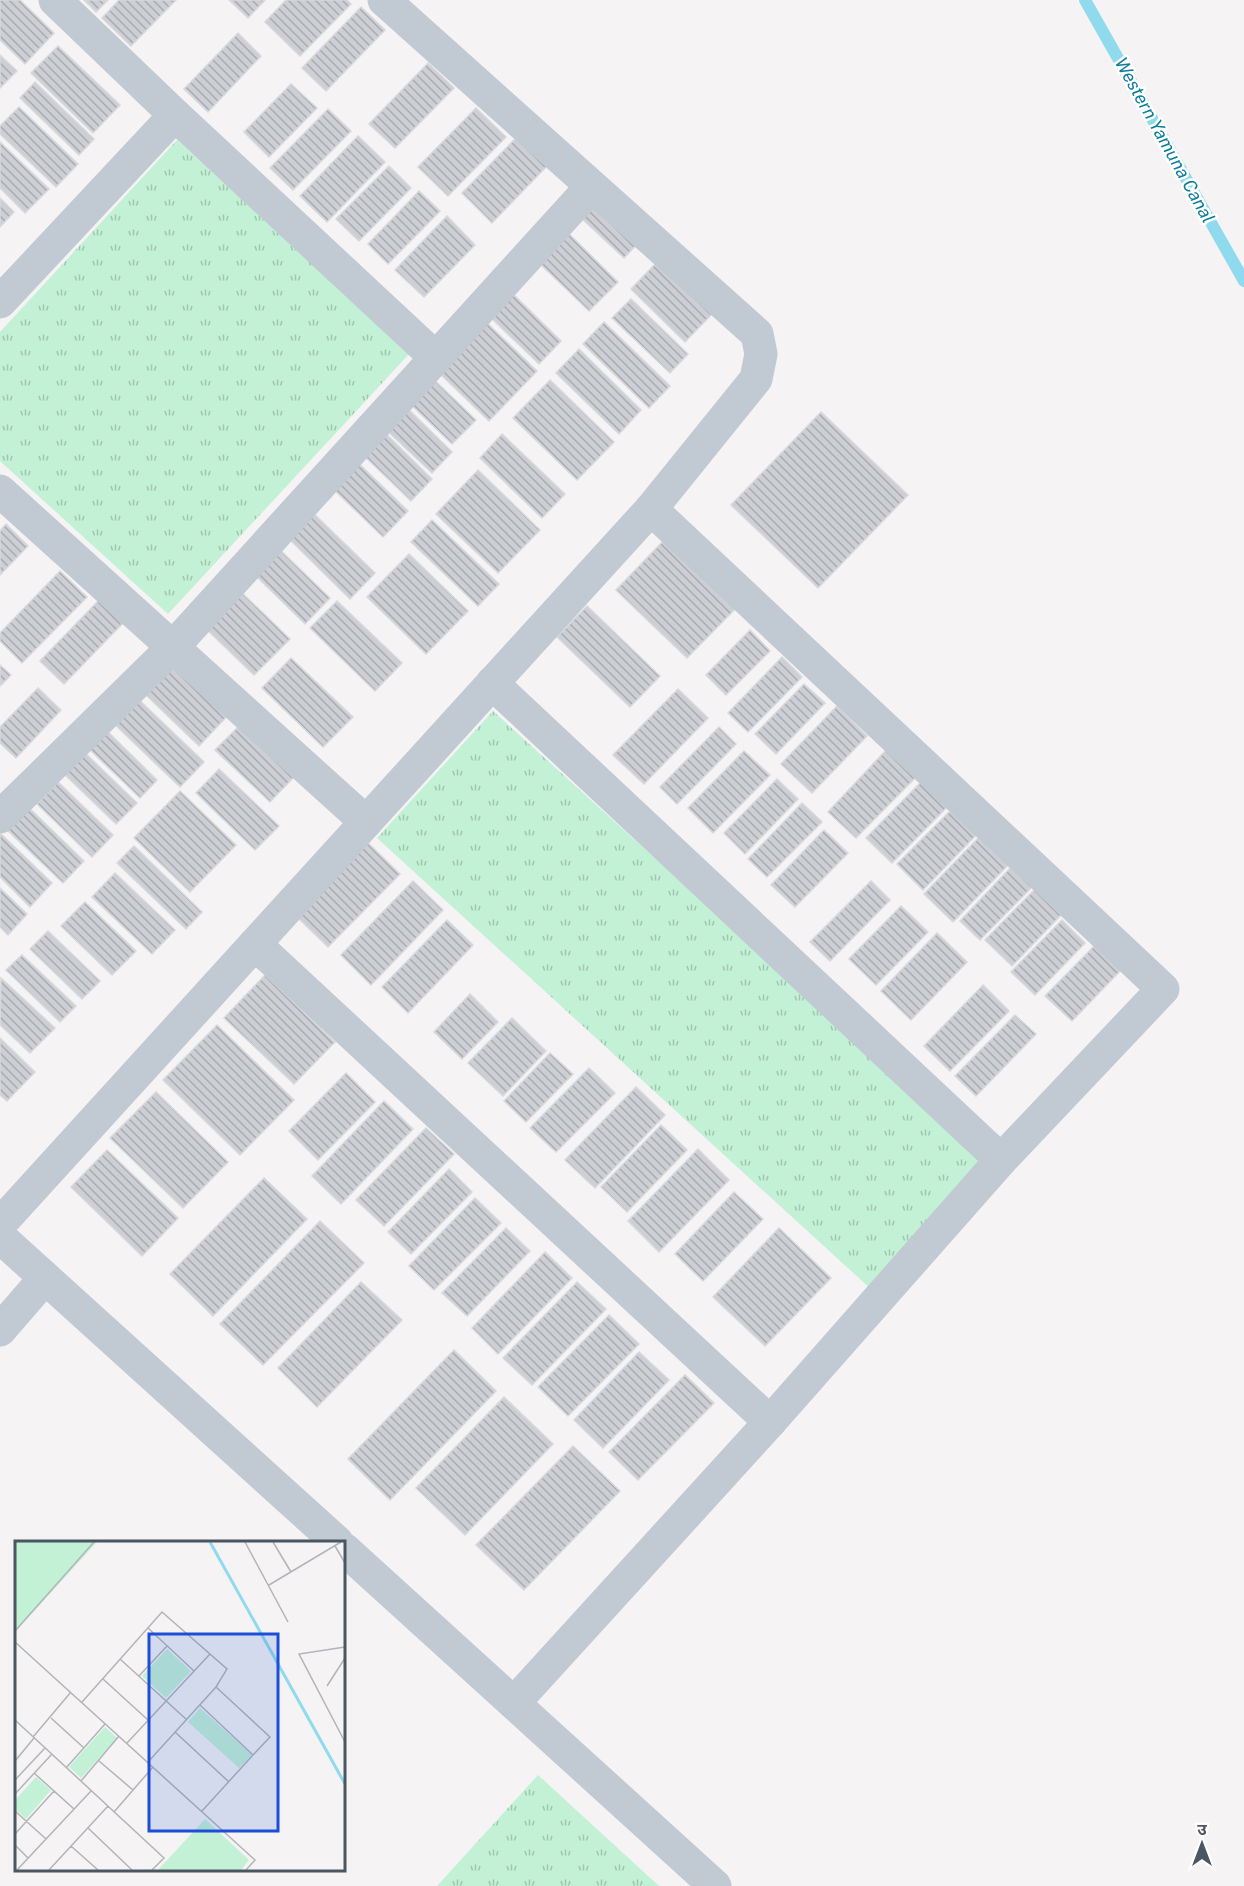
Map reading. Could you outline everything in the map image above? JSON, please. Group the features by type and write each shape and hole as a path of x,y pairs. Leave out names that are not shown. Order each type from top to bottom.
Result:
{"street":[{"path":"55,0 436,358"},
{"path":"0,1224 651,509 756,379 761,354 756,334 384,0"},
{"path":"0,302 175,115"},
{"path":"0,817 173,647 591,187"},
{"path":"0,490 366,822"},
{"path":"514,1703 770,1422 1001,1160 1163,989 651,509"},
{"path":"492,683 1001,1160"},
{"path":"255,944 770,1422"},
{"path":"0,1237 336,1541"},
{"path":"0,1330 45,1278"},
{"path":"345,1549 715,1886"}],"green space":[{"path":"177,140 410,353 168,614 0,461 0,332"},
{"path":"493,711 989,1162 872,1290 377,838"},
{"path":"538,1775 659,1886 437,1886"}],"building":[{"path":"0,0 20,0 54,33 25,64 0,40"},
{"path":"84,0 108,0 96,12"},
{"path":"119,0 176,0 131,46 102,18"},
{"path":"229,0 265,0 248,18"},
{"path":"286,0 347,0 351,4 300,56 265,22"},
{"path":"361,7 385,30 326,91 302,68"},
{"path":"238,33 261,56 208,112 184,89"},
{"path":"58,46 120,105 93,133 31,73"},
{"path":"0,55 17,71 0,88"},
{"path":"428,63 454,88 395,148 369,124"},
{"path":"35,82 94,139 79,155 20,98"},
{"path":"291,84 317,108 269,157 244,132"},
{"path":"19,107 78,164 56,187 0,134 0,126"},
{"path":"476,108 506,137 448,196 418,167"},
{"path":"328,109 351,131 293,190 270,168"},
{"path":"358,136 385,162 327,222 300,196"},
{"path":"517,137 547,166 492,223 462,193"},
{"path":"0,142 49,189 25,213 0,188"},
{"path":"389,166 411,188 359,241 336,219"},
{"path":"419,191 440,211 388,264 368,244"},
{"path":"595,196 641,240 624,258 577,214"},
{"path":"0,198 14,212 0,227"},
{"path":"447,216 475,245 424,297 395,270"},
{"path":"564,229 618,282 589,311 535,259"},
{"path":"659,260 713,313 685,342 631,289"},
{"path":"510,291 561,341 539,364 487,314"},
{"path":"631,299 688,354 670,373 612,318"},
{"path":"482,318 537,371 489,421 434,368"},
{"path":"604,322 670,386 649,408 583,344"},
{"path":"579,349 641,410 619,434 556,373"},
{"path":"427,373 476,420 452,444 403,397"},
{"path":"550,380 614,442 577,480 513,418"},
{"path":"402,403 452,452 432,473 380,424"},
{"path":"821,412 908,495 818,588 731,505"},
{"path":"379,427 432,479 411,501 358,450"},
{"path":"502,434 565,494 542,518 480,458"},
{"path":"354,459 408,511 383,537 329,485"},
{"path":"478,470 540,530 498,573 436,514"},
{"path":"310,510 375,573 350,599 286,536"},
{"path":"432,520 499,584 478,606 411,542"},
{"path":"6,524 28,546 0,575 0,531"},
{"path":"668,536 740,604 687,658 616,590"},
{"path":"275,545 330,598 305,624 250,570"},
{"path":"409,554 468,611 426,654 367,597"},
{"path":"60,571 87,597 22,663 0,641 0,633"},
{"path":"236,587 290,639 254,675 200,623"},
{"path":"99,600 123,623 64,684 40,661"},
{"path":"337,601 402,663 375,691 310,628"},
{"path":"587,606 660,676 630,707 557,637"},
{"path":"750,630 770,651 726,695 706,675"},
{"path":"782,657 802,677 748,732 728,713"},
{"path":"291,658 353,717 323,747 262,688"},
{"path":"178,660 232,711 199,746 145,694"},
{"path":"0,665 11,675 0,686"},
{"path":"804,684 825,703 776,754 755,734"},
{"path":"38,688 61,710 16,758 0,743 0,727"},
{"path":"678,689 708,718 644,784 613,755"},
{"path":"133,694 204,762 180,787 109,719"},
{"path":"837,706 867,736 812,793 781,764"},
{"path":"240,725 294,777 270,802 215,750"},
{"path":"719,727 736,744 677,804 660,787"},
{"path":"105,729 157,780 140,798 87,747"},
{"path":"888,748 917,776 856,838 828,812"},
{"path":"83,751 137,803 116,824 62,772"},
{"path":"744,751 770,775 713,833 688,808"},
{"path":"219,769 279,826 255,850 196,793"},
{"path":"926,777 952,802 892,863 866,838"},
{"path":"777,779 798,799 745,854 724,833"},
{"path":"58,782 113,835 92,857 37,804"},
{"path":"180,791 236,845 190,892 134,838"},
{"path":"802,803 822,822 767,877 748,859"},
{"path":"25,804 84,861 63,883 3,826"},
{"path":"957,804 982,829 923,890 897,864"},
{"path":"824,830 848,853 795,907 771,885"},
{"path":"0,833 52,883 30,907 0,877"},
{"path":"983,833 1012,861 953,922 924,894"},
{"path":"368,843 400,874 328,947 297,917"},
{"path":"134,846 202,912 186,929 117,863"},
{"path":"1012,866 1033,886 980,940 960,921"},
{"path":"115,873 175,930 152,954 92,897"},
{"path":"413,881 443,910 371,985 341,955"},
{"path":"871,881 890,900 830,961 810,942"},
{"path":"0,888 27,914 8,935 0,927"},
{"path":"1035,889 1061,915 1012,966 985,940"},
{"path":"85,902 136,951 112,975 61,926"},
{"path":"901,906 928,932 876,985 849,959"},
{"path":"447,920 473,945 408,1013 382,987"},
{"path":"1062,920 1085,943 1035,995 1011,972"},
{"path":"48,931 100,981 82,999 30,949"},
{"path":"937,933 967,962 911,1020 881,991"},
{"path":"1096,944 1122,969 1072,1021 1045,996"},
{"path":"22,955 76,1006 60,1022 6,970"},
{"path":"265,975 335,1042 294,1084 224,1018"},
{"path":"1,978 55,1028 30,1053 0,1025"},
{"path":"983,985 1009,1011 950,1071 924,1046"},
{"path":"470,994 498,1022 462,1059 434,1032"},
{"path":"1015,1015 1036,1034 976,1096 955,1076"},
{"path":"512,1018 546,1051 503,1096 468,1063"},
{"path":"217,1025 294,1100 240,1155 163,1080"},
{"path":"0,1038 35,1072 7,1101 0,1095"},
{"path":"550,1053 573,1074 526,1122 504,1101"},
{"path":"589,1068 615,1093 556,1152 530,1128"},
{"path":"346,1073 375,1102 318,1160 289,1131"},
{"path":"636,1087 665,1115 595,1188 565,1160"},
{"path":"156,1092 228,1162 183,1208 110,1138"},
{"path":"384,1101 413,1129 341,1204 312,1176"},
{"path":"661,1125 687,1150 627,1212 601,1187"},
{"path":"426,1128 454,1154 384,1226 356,1200"},
{"path":"698,1149 729,1180 659,1252 628,1221"},
{"path":"107,1150 178,1218 142,1256 71,1187"},
{"path":"449,1169 472,1192 411,1254 388,1232"},
{"path":"264,1178 307,1219 213,1316 170,1274"},
{"path":"734,1192 763,1219 703,1281 675,1254"},
{"path":"475,1198 501,1223 434,1290 409,1266"},
{"path":"320,1221 364,1263 263,1365 220,1324"},
{"path":"506,1228 530,1251 467,1316 442,1293"},
{"path":"779,1228 831,1278 765,1346 713,1297"},
{"path":"545,1252 572,1278 498,1354 472,1328"},
{"path":"361,1282 402,1320 317,1407 278,1368"},
{"path":"577,1282 606,1309 532,1385 503,1358"},
{"path":"609,1315 639,1344 568,1416 538,1387"},
{"path":"454,1350 496,1391 390,1500 348,1459"},
{"path":"639,1352 669,1380 603,1448 574,1420"},
{"path":"685,1375 714,1403 638,1480 609,1452"},
{"path":"504,1397 553,1444 465,1535 416,1488"},
{"path":"573,1446 620,1491 524,1590 476,1545"}],"waterway":[{"name":"Western Yamuna Canal","path":"1085,0 1244,281"}]}
